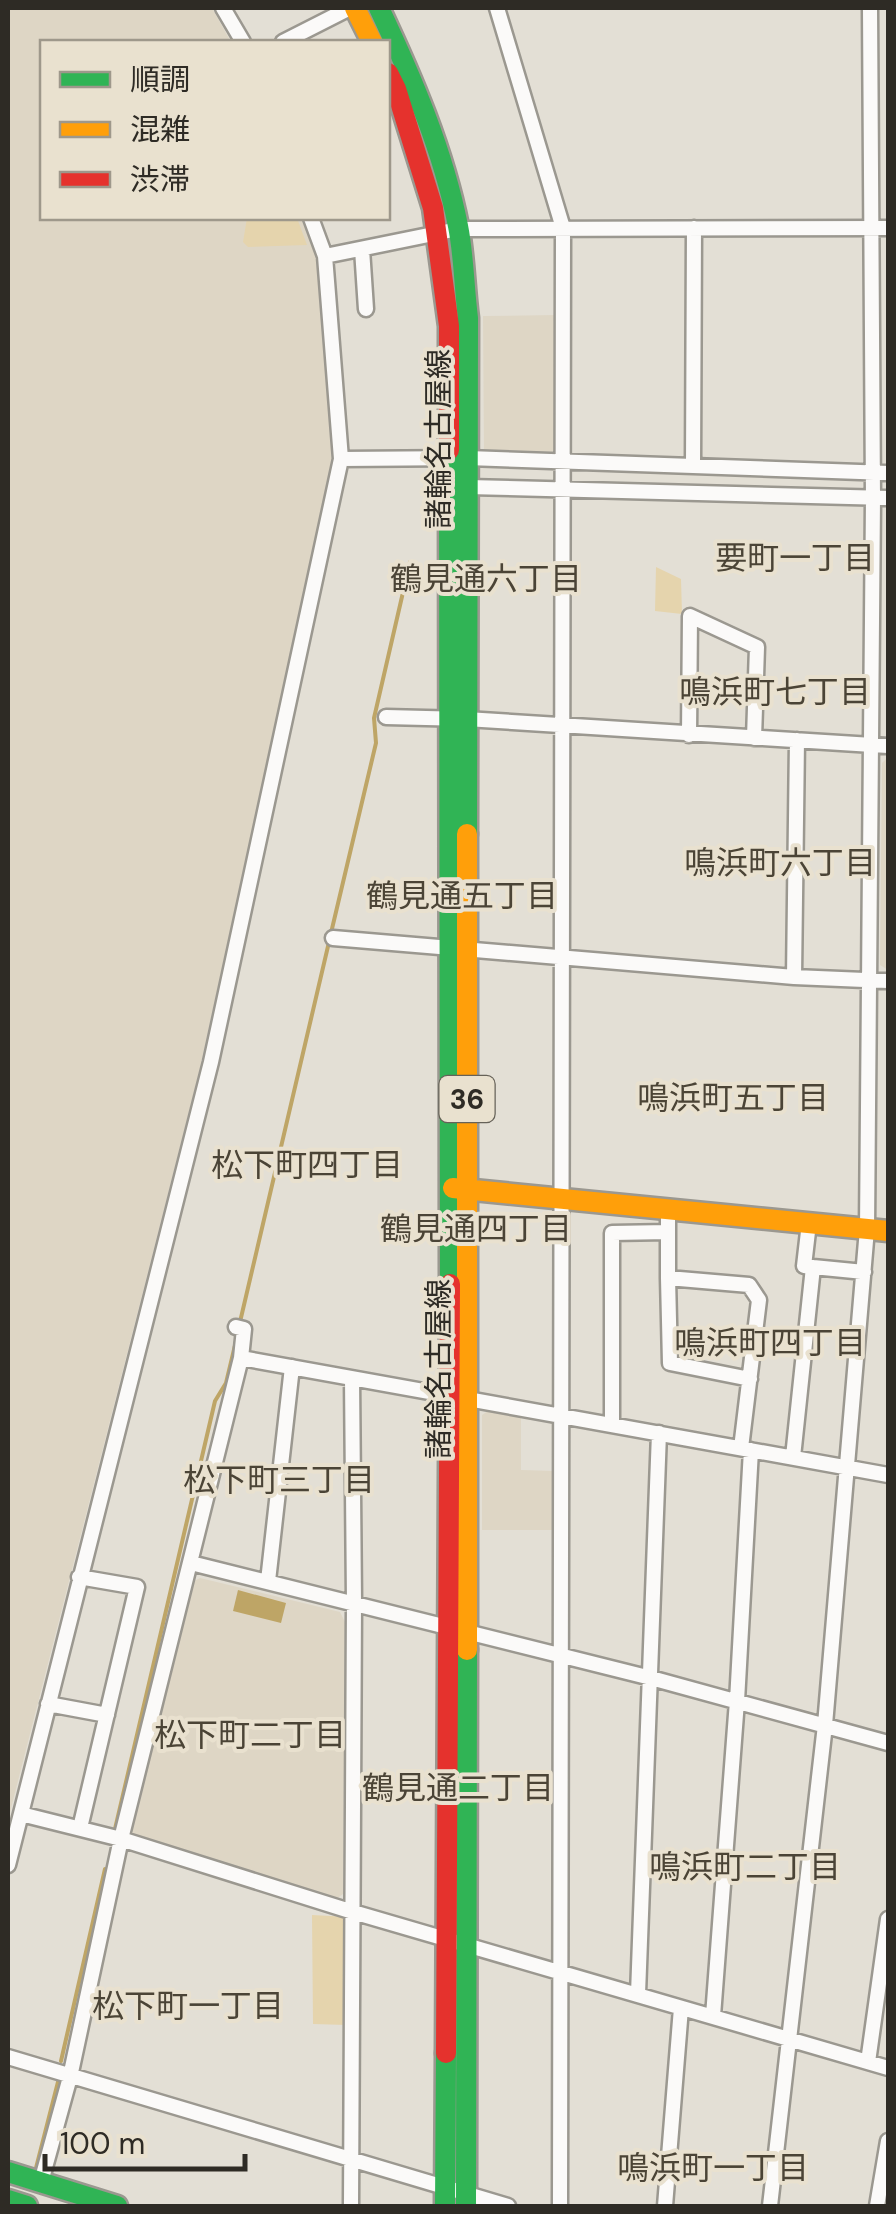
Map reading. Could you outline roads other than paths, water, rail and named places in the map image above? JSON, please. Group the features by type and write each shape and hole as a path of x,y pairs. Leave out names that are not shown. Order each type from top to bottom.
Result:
{"main road":[{"path":"352,8 371,40"},
{"name":"諸輪名古屋線","path":"378,8 424,108 458,229 468,318 458,458 468,488 458,719"},
{"name":"諸輪名古屋線","path":"390,77 433,208 450,326 458,458 457,1941 445,2197"},
{"path":"459,1189 878,1230"},
{"name":"諸輪名古屋線","path":"457,1941 466,2200"},
{"path":"8,2172 117,2206"}],"street":[{"path":"223,8 242,40"},
{"path":"287,40 352,8"},
{"path":"497,8 563,228 560,2206"},
{"path":"770,2206 825,1725 864,1272 878,1230 869,980 871,745 881,472 872,228 870,8"},
{"path":"8,1865 211,1062 341,459 325,256 312,220"},
{"path":"693,465 694,228"},
{"path":"325,256 458,229 888,228"},
{"path":"362,249 366,309"},
{"path":"341,459 563,460 881,472"},
{"path":"468,488 881,498"},
{"path":"689,734 690,616 757,647 754,738"},
{"path":"386,718 458,719 888,746"},
{"path":"794,977 796,740"},
{"path":"333,938 794,977 888,981"},
{"path":"668,1209 670,1363 750,1379"},
{"path":"808,1223 804,1266 864,1272"},
{"path":"612,1424 612,1233 668,1232"},
{"path":"793,1458 813,1267"},
{"path":"668,1278 749,1285 759,1300 746,1449 737,1701 712,2016"},
{"path":"42,2182 70,2077 121,1840 240,1358 244,1328 238,1328"},
{"path":"240,1358 888,1475"},
{"path":"268,1581 292,1368"},
{"path":"351,2206 352,1378"},
{"path":"638,1994 658,1433"},
{"path":"191,1563 651,1678 888,1743"},
{"path":"80,1577 137,1587 80,1828"},
{"path":"48,1704 107,1716"},
{"path":"22,1814 888,2068"},
{"path":"868,2062 888,1919"},
{"path":"666,2206 681,2008"},
{"path":"8,2057 350,2162 445,2197 508,2206"},
{"path":"878,2206 888,2141"}],"waterway":[{"path":"331,933 376,743 374,718 410,562"},
{"path":"240,1322 329,942"},
{"path":"115,1829 215,1401 226,1383 237,1337"},
{"path":"61,2061 105,1869"},
{"path":"36,2168 59,2078"}],"district":[{"name":"要町一丁目","path":"795,558"},
{"name":"鶴見通六丁目","path":"486,579"},
{"name":"鳴浜町七丁目","path":"775,692"},
{"name":"鳴浜町六丁目","path":"780,863"},
{"name":"鶴見通五丁目","path":"462,896"},
{"name":"鳴浜町五丁目","path":"733,1098"},
{"name":"松下町四丁目","path":"307,1165"},
{"name":"鶴見通四丁目","path":"476,1229"},
{"name":"鳴浜町四丁目","path":"770,1343"},
{"name":"松下町三丁目","path":"279,1480"},
{"name":"松下町二丁目","path":"250,1735"},
{"name":"鶴見通二丁目","path":"458,1788"},
{"name":"鳴浜町二丁目","path":"745,1867"},
{"name":"松下町一丁目","path":"188,2006"},
{"name":"鳴浜町一丁目","path":"713,2168"}]}
